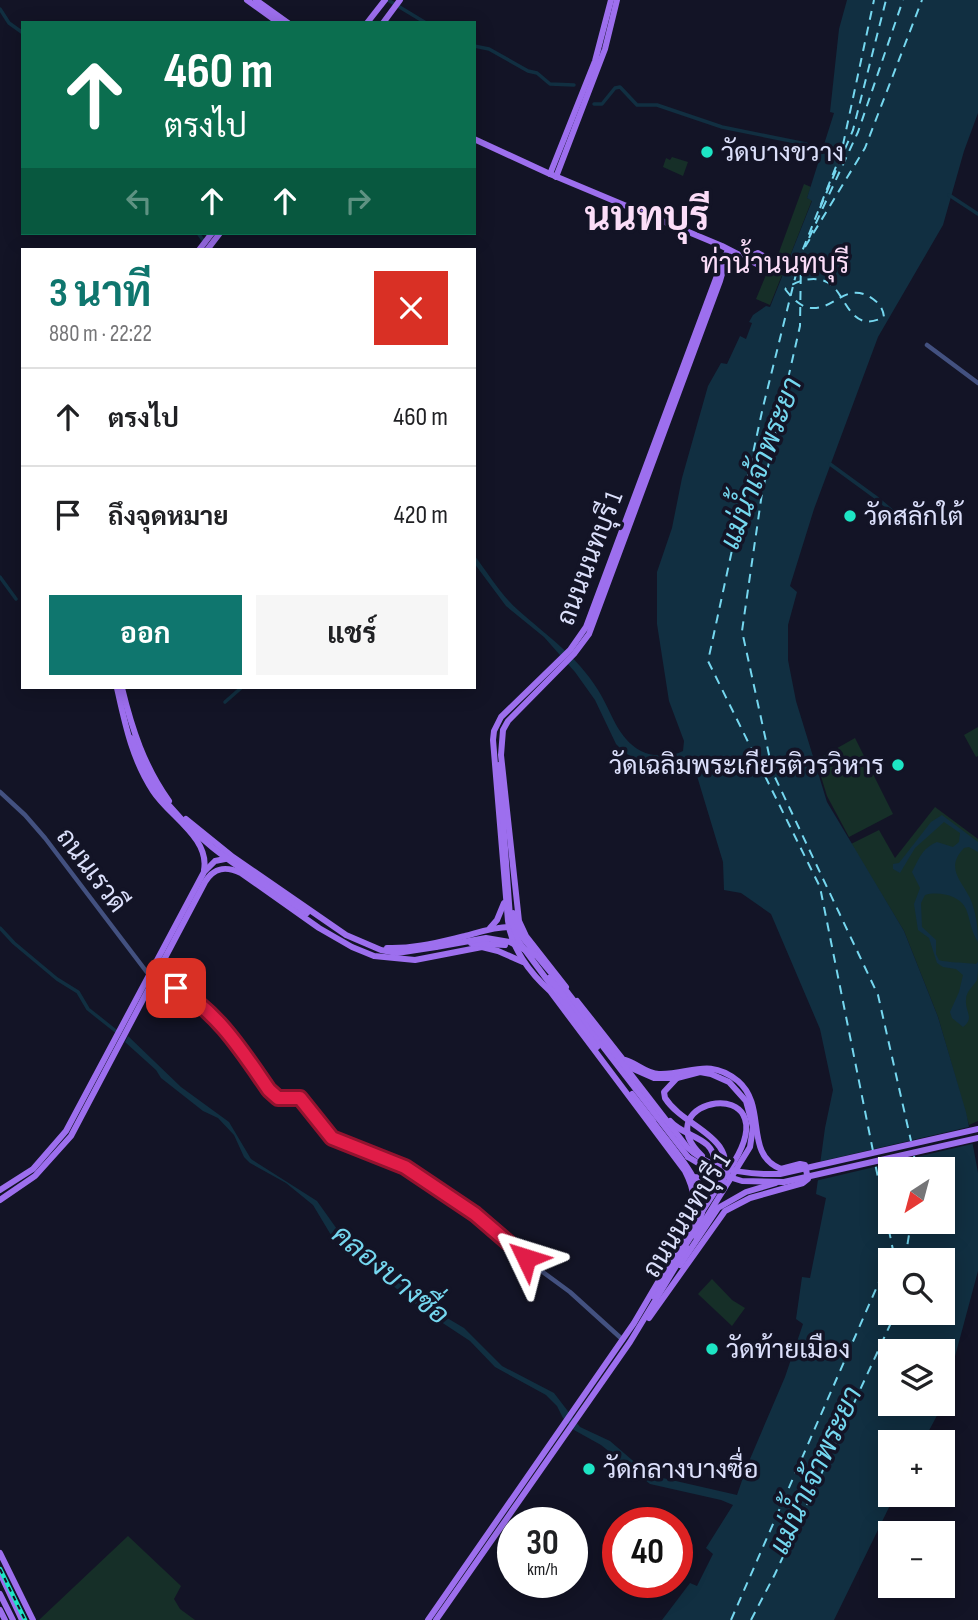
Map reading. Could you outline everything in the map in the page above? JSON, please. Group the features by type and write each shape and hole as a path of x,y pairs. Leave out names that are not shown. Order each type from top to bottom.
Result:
{"main road":[{"path":"247,0 276,21"},
{"path":"256,0 285,21"},
{"path":"553,176 595,61 611,0"},
{"path":"553,176 605,50 617,0"},
{"path":"371,21 386,1"},
{"path":"382,21 397,2"},
{"path":"476,140 553,176 746,257"},
{"path":"208,248 211,235"},
{"path":"202,248 218,235"},
{"name":"ถนนนนทบุรี 1","path":"436,1620 576,1411 670,1278 750,1147 753,1127 746,1101 730,1082 701,1073 677,1078 654,1078 627,1063 526,936 519,921 500,767 502,737 508,721 572,652 586,627 728,250"},
{"name":"ถนนนนทบุรี 1","path":"562,662 517,702 497,724 493,740 505,897 511,929 525,963 550,991 685,1171 695,1197 691,1226 626,1341"},
{"path":"120,689 124,721 134,753 153,791 209,852 214,851 211,841"},
{"path":"120,689 136,740 154,778 180,814 211,841 330,926 368,947"},
{"path":"517,702 499,730 497,740 514,916 523,938 691,1152 742,1173 758,1175 793,1171 978,1129"},
{"path":"124,721 144,769 157,790 195,833 307,914 368,947 408,948 487,929 511,929 526,936"},
{"path":"500,767 510,917 519,942 696,1182 703,1208 698,1223 634,1323"},
{"path":"203,848 204,872"},
{"path":"152,977 204,872 210,864 233,857"},
{"path":"0,1188 33,1169 66,1132 208,877 224,863 219,860"},
{"path":"220,869 229,868 242,873 340,940 374,956 399,960 502,948 511,929"},
{"path":"487,929 497,920 505,897"},
{"name":"ถนนนนทบุรี 1","path":"511,929 516,897"},
{"path":"485,948 493,941 487,929"},
{"path":"340,940 397,956 415,955 486,938 510,942 537,956"},
{"path":"436,949 471,943 496,943 520,950 535,961 688,1157"},
{"path":"485,948 514,956 525,963"},
{"path":"550,991 552,980 557,978 562,981"},
{"path":"0,1198 23,1185 47,1164 71,1136 117,1043"},
{"path":"627,1063 674,1126 704,1141 711,1148 715,1158 714,1167 706,1178 695,1179 685,1171"},
{"path":"626,1341 653,1314 725,1211 750,1198 803,1184 808,1179 805,1165 782,1169 766,1158 758,1144 757,1121 751,1098 739,1082 726,1073 701,1068 657,1075 627,1063"},
{"path":"677,1078 664,1092 665,1098 724,1152 726,1172 723,1181"},
{"path":"691,1226 723,1181 746,1140 743,1115 727,1103 716,1102 700,1108 688,1127 688,1137 693,1146 708,1161"},
{"path":"651,1119 668,1140 688,1157 713,1172 742,1181 784,1182"},
{"path":"670,1278 718,1208 746,1192 978,1138"},
{"name":"ถนนนนทบุรี 1","path":"428,1620 564,1429"},
{"path":"0,1553 31,1620"},
{"path":"0,1561 31,1620"},
{"path":"0,1573 22,1620"},
{"path":"0,1594 9,1620"},
{"path":"0,1603 9,1620"},
{"path":"0,1610 9,1620"}],"street":[{"path":"927,345 978,383"},
{"name":"ถนนเรวดี","path":"0,792 49,843 152,977"},
{"path":"152,977 187,995 222,1024 269,1090 281,1099 294,1096 300,1098 327,1134 335,1140 399,1164 475,1214 521,1256 570,1292 626,1341"}],"green space":[{"path":"672,157 688,162 683,176 663,167 666,158 670,160"},
{"path":"804,184 811,187 807,198 812,200 790,256 787,255 786,259 778,255"},
{"path":"771,270 782,275 770,305 756,299 766,275 769,276"},
{"path":"978,727 978,756 976,757 964,735"},
{"path":"855,738 893,814 849,837 827,796 816,760"},
{"path":"935,807 978,839 978,1121 969,1125 938,1017 904,931 851,844 879,830 895,858"},
{"path":"712,1279 732,1300 745,1308 732,1326 698,1294"},
{"path":"128,1536 181,1586 174,1599 180,1609 195,1620 39,1620"}],"water":[{"name":"แม่น้ำเจ้าพระยา","path":"847,0 978,0 978,113 943,225 878,337 814,509 790,586 797,592 788,625 788,660 796,701 827,802 904,931 938,1017 966,1112 978,1173 978,1271 955,1356 955,1339 878,1339 878,1416 937,1416 929,1430 878,1430 878,1507 889,1507 882,1521 878,1521 878,1530 834,1620 662,1620 679,1598 693,1598 693,1584 697,1586 713,1554 706,1548 733,1505 650,1484 601,1445 574,1430 546,1395 495,1367 470,1341 423,1310 387,1281 357,1251 331,1235 313,1205 286,1183 250,1163 244,1157 234,1135 218,1118 203,1111 161,1078 156,1070 125,1042 128,1036 181,1087 229,1122 251,1159 317,1201 339,1232 432,1309 464,1328 502,1366 554,1393 580,1427 610,1441 654,1476 737,1495 785,1377 803,1324 796,1319 802,1277 810,1278 826,1198 816,1194 833,1090 820,1029 771,914 741,893 724,890 723,862 697,776 678,767 646,766 624,752 616,744 595,700 575,672 544,637 506,606 476,566 476,558 512,604 581,667 598,690 621,732 633,746 656,755 683,751 684,741 669,701 657,624 657,572 672,528 682,478 708,386 721,363 727,364 740,336 746,339 753,315 766,306 770,307 812,201 807,198 834,113 830,112 839,29"},
{"path":"942,815 978,842 978,852 969,847 964,848 958,855 955,868 974,909 978,942 966,909 959,900 948,895 930,894 925,895 921,903 922,927 936,940 939,960 978,962 977,980 966,997 969,1015 967,1024 963,1027 952,1018 950,1012 963,975 956,969 937,963 929,938 918,930 914,904 920,888 912,872 928,847 937,842 953,847 959,842 960,833 944,822 915,848 900,873 893,869 893,864 899,863 931,822"}],"pier":[{"path":"973,1126 976,1143 917,1157 878,1157 878,1166 815,1181 818,1162"}],"waterway":[{"path":"388,0 423,21"},
{"path":"0,9 9,23 21,32"},
{"path":"476,46 489,49 528,71 537,73 550,84 574,85"},
{"path":"594,104 602,104 615,88 620,87 637,105 657,105 722,127 806,144"},
{"path":"949,195 978,214"},
{"path":"199,235 205,243"},
{"path":"830,464 905,522"},
{"path":"0,577 16,599"},
{"path":"225,702 240,689"},
{"name":"คลองบางซื่อ","path":"0,928 57,979 78,992 88,1009 117,1032"}],"ferry route":[{"path":"873,1151 820,887 708,661 763,407 801,254 841,154 874,0"},
{"path":"820,208 853,130 886,0"},
{"path":"809,238 858,132 903,0"},
{"path":"805,247 865,148 922,0"},
{"path":"801,259 800,326 762,493 742,631 773,773 878,995 911,1141"},
{"path":"785,289 793,299 811,308 827,305 841,297 848,294 864,294 878,303 884,317 874,321 860,320 850,311 842,298 837,291 832,285 819,280 805,280 785,289"},
{"path":"731,1620 893,1250 875,1163"},
{"path":"907,1248 909,1234"},
{"path":"751,1620 775,1574 890,1325"}],"railway":[{"path":"0,1569 25,1620"}],"place":[{"name":"วัดบางขวาง","path":"707,152"},
{"name":"วัดสลักใต้","path":"850,516"},
{"name":"วัดเฉลิมพระเกียรติวรวิหาร","path":"898,765"},
{"name":"วัดท้ายเมือง","path":"712,1349"},
{"name":"วัดกลางบางซื่อ","path":"589,1469"}],"district":[{"name":"นนทบุรี","path":"647,216"},
{"name":"ท่าน้ำนนทบุรี","path":"775,263"}],"route":[{"path":"176,988 222,1024 269,1090 278,1098 298,1096 332,1138 405,1167 475,1214 526,1258"}]}
